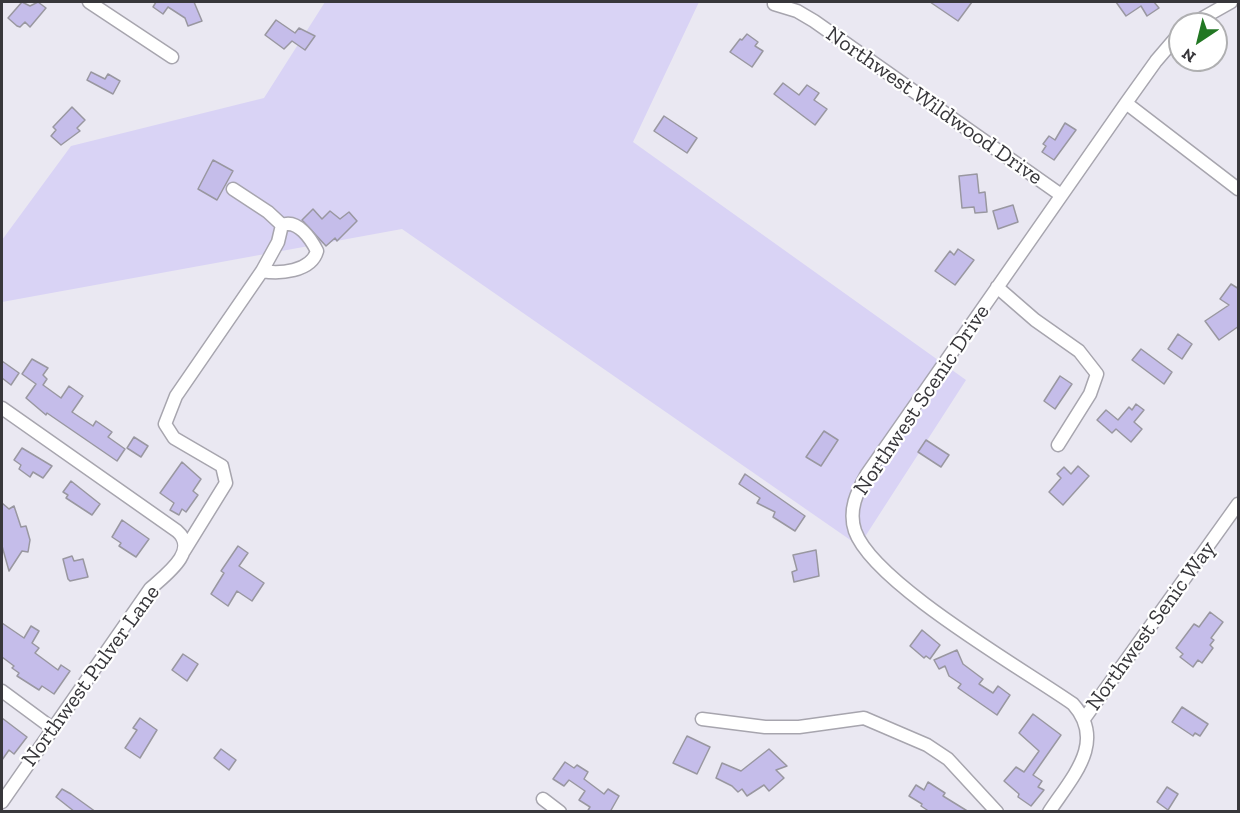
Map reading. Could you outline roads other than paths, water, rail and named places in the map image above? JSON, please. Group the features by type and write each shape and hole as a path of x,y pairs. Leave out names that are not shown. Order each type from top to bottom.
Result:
{"street":[{"path":"89,2 172,57"},
{"path":"1213,12 1231,2"},
{"name":"Northwest Wildwood Drive","path":"774,4 797,11 814,21 1061,195"},
{"name":"Northwest Scenic Drive","path":"1084,719 1073,704 917,598 868,554 854,529 853,505 867,474 1061,195 1168,47"},
{"path":"1126,103 1239,189"},
{"path":"233,189 268,212 282,225"},
{"path":"291,223 310,238 316,255 310,263 291,271 273,273 262,271 278,242 282,225 291,223"},
{"name":"Northwest Pulver Lane","path":"2,802 150,589 173,568 226,483 222,466 174,438 165,424 176,396 262,271"},
{"path":"997,287 1035,320 1079,351 1097,375 1090,394 1058,445"},
{"path":"2,408 177,531 184,539 184,552"},
{"name":"Northwest Senic Way","path":"1084,719 1239,504"},
{"path":"2,692 52,728"},
{"path":"702,719 765,727 799,727 864,718 927,746 948,759 998,812"},
{"path":"1049,812 1077,771 1085,753 1089,736 1084,719"},
{"path":"543,799 560,812"}]}
